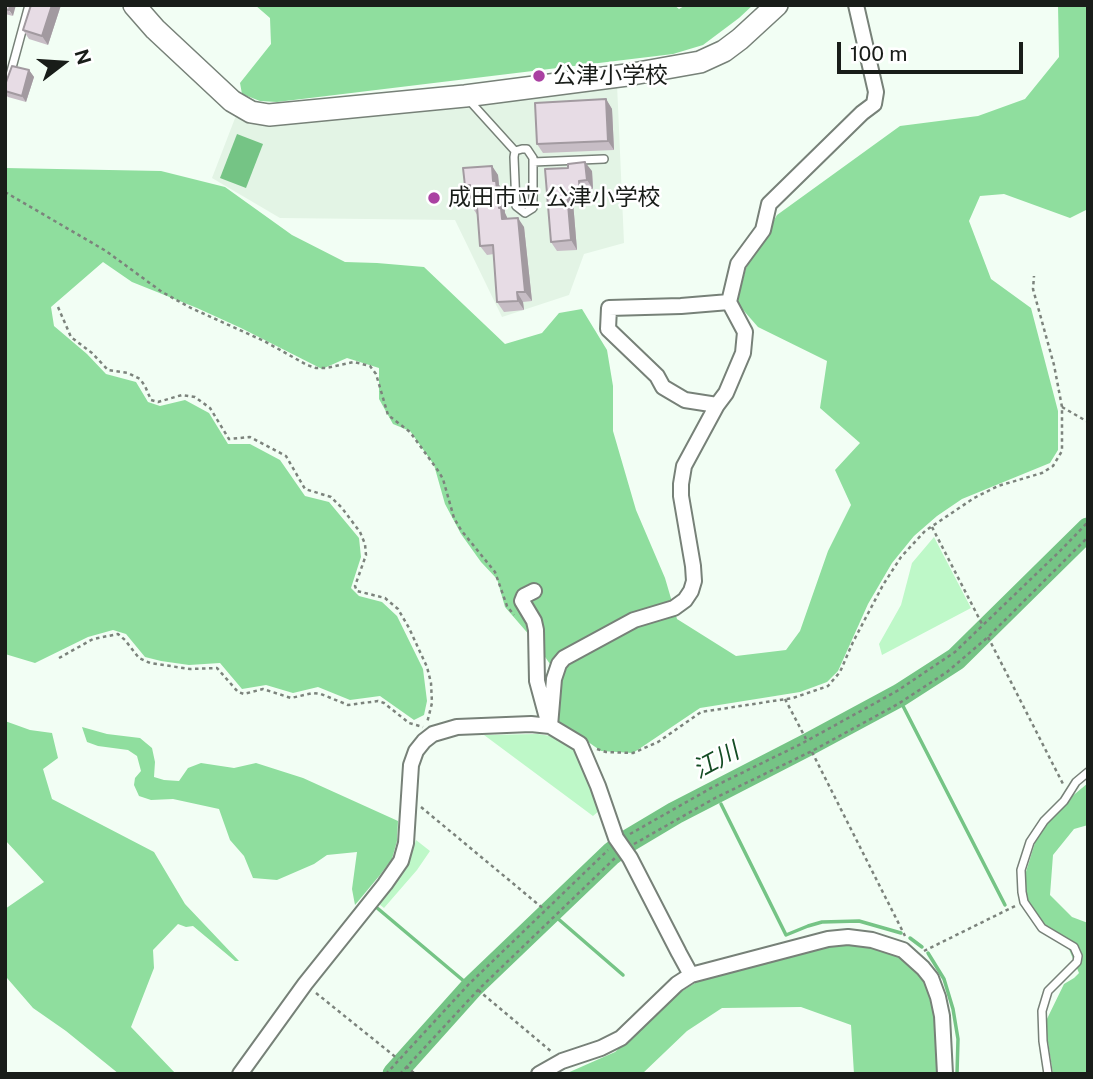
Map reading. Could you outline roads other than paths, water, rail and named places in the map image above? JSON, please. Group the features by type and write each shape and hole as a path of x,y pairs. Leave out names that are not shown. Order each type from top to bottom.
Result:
{"street":[{"path":"136,6 155,29 232,101 251,112 269,115 465,96 641,73 700,62 724,51 777,5"},
{"path":"550,726 554,678 564,658 634,620 674,608 685,600 691,591 694,582 693,566 681,484 684,466 726,393 743,353 745,332 729,302 738,264 763,230 769,204 874,104 876,92 856,5"},
{"path":"717,405 685,400 663,387 657,376 608,329 609,308 729,302"},
{"path":"534,591 524,596 523,601 536,630 537,681 550,726"},
{"path":"240,1074 305,984 401,861 406,843 411,765 416,751 433,734 457,727 531,724 550,726 580,744 621,846 630,858 691,975"},
{"path":"539,1074 621,1038 677,984 691,975 828,939 848,937 873,940 907,953 931,978 942,1016 945,1074"}],"lane":[{"path":"8,83 29,5"},
{"path":"465,96 515,151"},
{"path":"527,149 533,162 533,208 525,212 516,206 515,151 527,149"},
{"path":"533,162 604,159"},
{"path":"1048,1074 1042,1011 1048,991 1077,962 1078,957 1074,947 1042,928 1024,902 1021,870 1030,842 1076,782 1088,772"}],"waterway":[{"name":"江川","path":"394,1074 472,987 611,854 675,813 900,695 956,659 1088,529"},
{"path":"903,706 1005,905"},
{"path":"721,804 786,935 822,922 859,921 901,933"},
{"path":"376,907 465,982"},
{"path":"556,917 623,975"},
{"path":"910,938 922,947"},
{"path":"928,953 944,979 953,1009 958,1039 957,1074"}],"place":[{"name":"公津小学校","path":"539,76"},
{"name":"成田市立 公津小学校","path":"434,198"}]}
